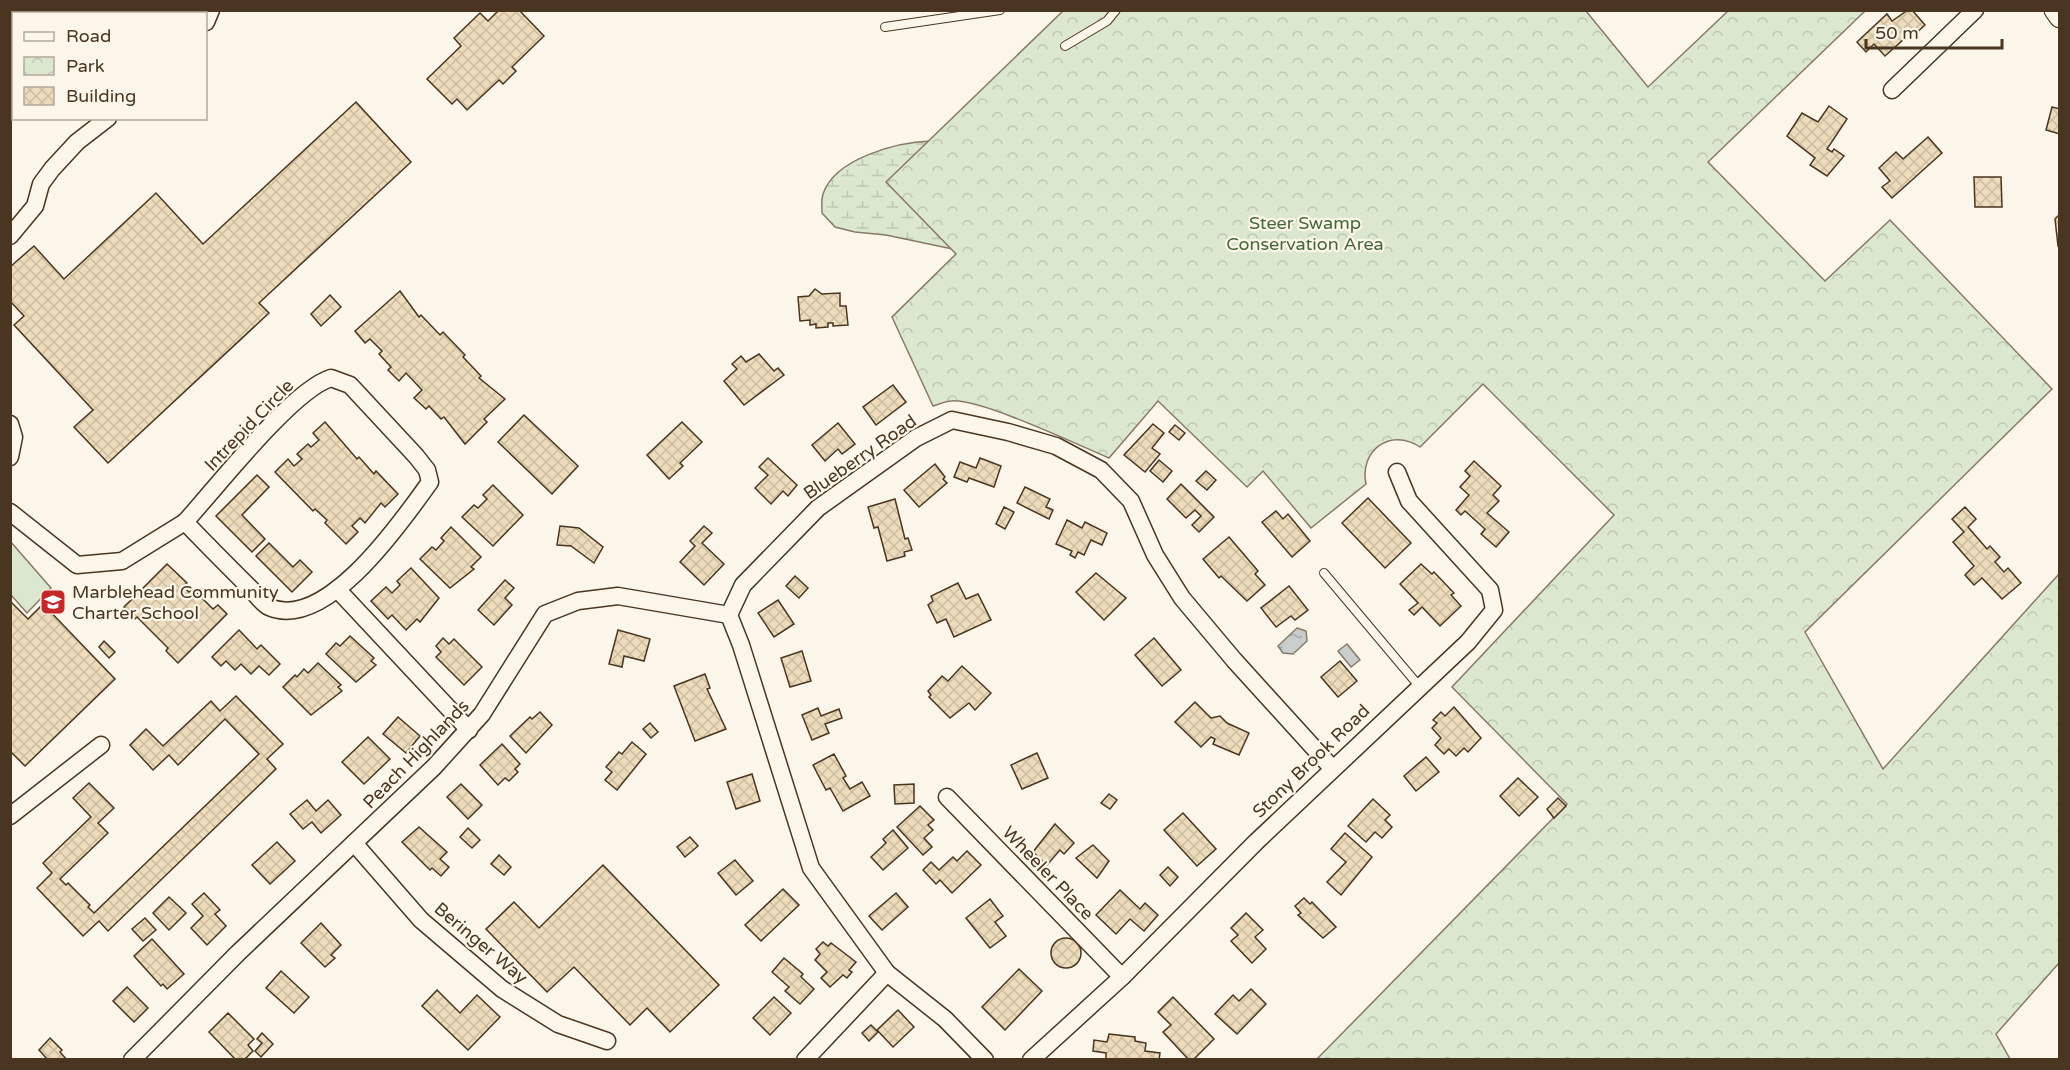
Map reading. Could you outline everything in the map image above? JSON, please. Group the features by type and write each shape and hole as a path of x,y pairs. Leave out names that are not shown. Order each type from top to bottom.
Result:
{"street":[{"path":"1892,90 1975,10"},
{"path":"2055,10 2060,17"},
{"path":"14,232 35,206 41,184 52,169 77,142 105,120"},
{"name":"Intrepid Circle","path":"331,378 350,385 428,470 430,482 397,528 337,589 322,601 301,610 268,607 185,522 294,402 319,382 331,378"},
{"name":"Blueberry Road","path":"729,615 743,585 818,508 916,438 952,420 1008,432 1056,447 1101,470 1131,501 1155,555 1182,598 1234,660 1332,768"},
{"path":"10,424 14,437 10,457"},
{"name":"Stony Brook Road","path":"1031,1059 1122,977 1332,768 1467,642 1494,610 1490,590 1408,501 1397,472"},
{"path":"10,512 76,565 122,561 185,522"},
{"path":"337,589 469,730"},
{"name":"Peach Highlands","path":"132,1059 434,767 469,730 513,669 545,614 578,601 618,596 729,615"},
{"path":"729,615 741,645 811,868 887,973 945,1019 985,1059"},
{"path":"10,816 101,746"},
{"name":"Wheeler Place","path":"947,797 1122,977"},
{"name":"Beringer Way","path":"354,843 421,920 502,989 558,1024 607,1041"},
{"path":"805,1059 887,973"}],"lane":[{"path":"885,27 1000,10"},
{"path":"1065,46 1107,21 1116,10"},
{"path":"1324,573 1419,686"}],"green space":[{"name":"Steer Swamp Conservation Area","path":"1063,11 1586,11 1648,87 1728,11 1865,11 1708,162 1825,281 1890,220 2052,389 1805,632 1883,769 2059,574 2059,963 1996,1034 2010,1059 1317,1059 1567,804 1452,687 1614,515 1483,384 1420,447 1409,441 1398,440 1388,441 1379,446 1367,461 1366,484 1311,528 1263,471 1247,487 1158,401 1109,458 1006,414 984,407 951,401 933,406 892,317 956,254 886,182"},
{"path":"931,141 962,251 835,227 822,213 822,196 830,181 840,171 869,154 902,145"},
{"path":"10,541 51,588 27,613 11,595"}],"water":[{"path":"1297,628 1306,631 1307,641 1293,654 1283,653 1278,646"},
{"path":"1347,644 1360,660 1351,667 1338,651"}],"building":[{"path":"499,10 519,10 544,36 512,67 516,71 503,84 499,80 467,110 457,99 452,104 427,79 461,46 454,38 480,13 488,21"},
{"path":"1908,10 1912,10 1925,25 1914,35 1912,32 1885,56 1874,44 1866,52 1857,42 1887,14 1892,21"},
{"path":"356,102 411,162 259,303 269,313 108,463 74,427 93,410 14,325 24,316 10,301 10,267 34,246 64,279 156,193 203,244"},
{"path":"1829,106 1847,119 1827,149 1832,152 1834,149 1844,156 1827,176 1810,165 1815,158 1787,136 1802,113 1818,122"},
{"path":"2052,107 2060,109 2060,134 2046,130"},
{"path":"1928,137 1942,153 1892,198 1882,187 1890,181 1879,168 1896,152 1903,159"},
{"path":"1974,177 2001,177 2002,207 1975,207"},
{"path":"2060,214 2060,246 2058,246 2055,219"},
{"path":"815,289 822,294 840,293 840,306 846,306 848,325 833,326 833,323 828,323 828,327 816,328 816,324 810,325 810,320 800,321 798,297 809,296"},
{"path":"400,291 419,317 421,315 440,335 443,332 465,355 463,357 481,376 479,378 505,399 484,419 487,422 465,444 444,417 441,419 429,406 426,409 414,398 422,390 406,373 399,381 388,370 391,367 379,354 382,351 370,339 365,343 355,331"},
{"path":"330,295 341,307 321,326 311,314"},
{"path":"759,354 774,371 778,368 784,375 744,405 724,381 737,369 732,364 741,356 746,362"},
{"path":"893,385 906,402 876,425 863,407"},
{"path":"524,415 578,466 552,494 498,442"},
{"path":"325,422 357,459 359,457 374,474 376,471 398,494 385,507 381,503 365,523 360,518 352,526 358,532 346,544 325,523 327,520 315,509 313,511 275,472 288,459 294,466 302,459 297,454 308,444 311,447 319,440 313,433"},
{"path":"682,422 702,442 680,463 683,466 669,479 647,455"},
{"path":"838,423 855,444 842,454 838,449 825,461 812,445"},
{"path":"1153,424 1164,433 1152,448 1160,454 1145,472 1124,455"},
{"path":"1175,425 1185,433 1179,440 1169,432"},
{"path":"768,458 797,485 788,496 783,491 771,504 755,488 768,475 759,467"},
{"path":"980,458 1001,466 994,487 969,478 967,482 954,477 960,462 976,468"},
{"path":"1159,460 1172,471 1163,482 1150,471"},
{"path":"1474,461 1501,486 1493,495 1499,501 1487,513 1509,532 1496,547 1481,534 1485,529 1465,511 1461,515 1456,510 1469,495 1460,487 1470,476 1465,471"},
{"path":"935,464 947,483 919,507 904,490"},
{"path":"1206,471 1216,480 1207,490 1196,481"},
{"path":"257,475 269,487 242,515 265,539 252,552 216,516"},
{"path":"1181,484 1214,517 1199,532 1192,525 1201,516 1195,510 1186,518 1167,499"},
{"path":"493,485 523,515 493,546 462,517 474,505 478,508 487,499 483,495"},
{"path":"1025,487 1050,499 1046,507 1053,510 1049,519 1017,503"},
{"path":"1368,498 1411,543 1385,568 1342,523"},
{"path":"895,499 905,539 908,538 912,550 904,552 905,556 887,561 878,527 874,528 868,507"},
{"path":"1004,507 1014,512 1005,529 996,524"},
{"path":"1965,507 1976,519 1968,527 1987,549 1990,546 2000,557 1995,562 2004,572 2008,568 2021,583 2002,599 1982,578 1974,585 1965,575 1974,566 1953,542 1964,532 1952,519"},
{"path":"1276,511 1283,519 1288,514 1310,541 1292,557 1262,522"},
{"path":"1067,520 1082,528 1085,522 1107,533 1102,545 1091,540 1084,555 1078,552 1075,558 1070,555 1072,551 1056,544"},
{"path":"560,526 579,528 603,547 594,563 571,546 557,545"},
{"path":"704,526 712,533 702,543 724,564 704,585 680,562 695,546 690,541"},
{"path":"451,527 481,557 471,567 474,569 450,588 420,559 432,547 436,550 444,541 441,538"},
{"path":"1229,537 1258,571 1255,574 1265,585 1247,601 1221,576 1219,578 1203,559"},
{"path":"269,543 293,567 300,560 312,572 292,592 256,556"},
{"path":"167,564 187,583 183,586 189,592 193,589 213,609 218,605 227,614 178,663 166,651 168,648 124,607"},
{"path":"1421,564 1432,574 1434,572 1454,593 1451,595 1461,606 1440,626 1422,607 1414,615 1409,610 1418,603 1400,584"},
{"path":"411,568 439,598 420,622 417,619 406,630 392,615 388,619 371,601 386,587 392,593 400,585 397,581"},
{"path":"1096,573 1126,598 1104,620 1076,592"},
{"path":"795,576 808,588 799,598 786,586"},
{"path":"505,580 514,588 505,598 512,605 494,625 478,610"},
{"path":"958,583 966,599 978,594 991,620 954,637 946,619 937,623 928,605 933,601 931,596"},
{"path":"1289,586 1308,610 1295,620 1291,616 1276,627 1261,608"},
{"path":"778,600 794,624 774,637 758,613"},
{"path":"10,601 28,619 43,604 115,679 25,766 10,751"},
{"path":"239,630 257,649 261,645 280,664 269,675 259,666 251,674 241,664 235,670 226,661 221,666 212,657"},
{"path":"618,630 650,639 644,661 624,656 622,667 609,664"},
{"path":"350,636 374,658 371,661 376,665 356,682 326,654 336,643 340,646"},
{"path":"443,638 449,644 454,639 482,667 464,685 436,657 441,652 436,646"},
{"path":"1154,638 1181,670 1162,686 1135,655"},
{"path":"104,641 115,652 109,658 99,647"},
{"path":"802,651 811,681 790,687 781,658"},
{"path":"1340,661 1357,681 1338,697 1321,677"},
{"path":"318,663 341,685 338,687 342,691 311,715 283,687 295,675 297,677 304,669 308,673"},
{"path":"962,666 991,693 975,710 969,703 950,718 929,697 931,695 928,691 942,676 948,681"},
{"path":"705,674 710,688 707,689 726,729 695,741 674,686"},
{"path":"236,696 283,744 267,759 276,769 108,931 99,921 83,936 37,888 52,873 43,863 91,817 73,798 89,783 114,808 98,823 108,833 60,879 66,885 68,883 90,905 88,907 94,913 259,754 225,719 178,765 169,755 153,770 130,745 146,729 163,746 211,701 220,711"},
{"path":"1195,702 1211,718 1220,716 1227,723 1249,733 1239,755 1213,744 1215,739 1211,737 1201,747 1175,722"},
{"path":"1454,707 1481,738 1468,752 1464,748 1456,756 1449,749 1444,754 1435,745 1441,738 1432,728 1437,723 1433,720 1441,712 1445,716"},
{"path":"818,708 821,716 839,709 842,718 825,724 829,733 812,740 802,715"},
{"path":"540,712 552,725 526,753 510,736 530,717 532,719"},
{"path":"398,717 420,736 406,753 383,734"},
{"path":"650,723 658,732 651,738 643,729"},
{"path":"368,737 390,759 364,784 342,762"},
{"path":"632,742 646,754 617,790 605,780 612,772 606,767 619,752 622,754"},
{"path":"502,744 520,764 515,769 518,772 509,781 505,778 498,785 480,765"},
{"path":"1037,753 1048,778 1022,789 1011,765"},
{"path":"834,754 850,789 862,782 870,796 843,811 830,788 826,790 813,765"},
{"path":"1426,757 1439,772 1416,791 1404,776"},
{"path":"752,774 760,801 736,809 727,782"},
{"path":"1518,778 1538,797 1519,816 1500,796"},
{"path":"461,784 482,805 468,819 447,797"},
{"path":"914,784 914,803 895,804 894,785"},
{"path":"1109,794 1117,800 1110,809 1101,803"},
{"path":"1558,798 1566,806 1554,818 1547,809"},
{"path":"1373,799 1390,815 1385,820 1392,827 1382,838 1375,832 1366,842 1348,826"},
{"path":"307,800 316,811 328,800 341,815 321,833 312,822 303,829 290,814"},
{"path":"920,806 934,820 928,825 933,830 924,838 932,847 923,855 897,827"},
{"path":"1183,813 1216,849 1197,866 1164,830"},
{"path":"1055,824 1074,843 1064,854 1060,850 1047,865 1033,852"},
{"path":"419,827 447,852 440,859 449,867 441,876 432,868 430,870 402,842"},
{"path":"468,828 480,840 472,848 460,837"},
{"path":"893,830 908,848 883,870 871,857 886,843 883,839"},
{"path":"1345,833 1372,857 1341,895 1327,882 1346,862 1331,849"},
{"path":"690,837 698,846 685,857 677,847"},
{"path":"277,842 295,861 270,884 252,865"},
{"path":"1093,845 1109,861 1097,878 1076,858"},
{"path":"967,851 981,865 952,893 940,880 936,884 923,870 931,862 939,870 953,857 957,861"},
{"path":"499,855 511,867 504,875 491,864"},
{"path":"735,860 753,881 736,895 718,873"},
{"path":"603,865 719,985 670,1032 647,1008 630,1025 574,967 547,992 486,929 514,902 539,928"},
{"path":"1168,867 1178,877 1170,886 1160,875"},
{"path":"783,889 799,905 761,941 745,925"},
{"path":"1120,890 1140,909 1145,903 1158,915 1144,931 1130,919 1116,934 1096,915"},
{"path":"204,893 220,910 215,914 226,926 207,945 191,928 203,916 192,904"},
{"path":"896,893 908,907 882,930 869,916"},
{"path":"169,897 186,913 169,930 153,913"},
{"path":"1304,898 1310,904 1312,902 1336,927 1323,938 1298,915 1301,913 1295,906"},
{"path":"990,899 1003,916 995,922 1006,936 990,948 966,918"},
{"path":"1246,913 1263,930 1255,937 1266,949 1252,963 1231,941 1238,935 1231,928"},
{"path":"145,918 156,930 143,941 132,929"},
{"path":"321,923 341,945 331,955 335,958 325,967 301,943"},
{"path":"1066,938 1077,942 1081,953 1077,964 1066,968 1055,964 1051,953 1055,942"},
{"path":"152,939 184,974 167,989 163,984 161,986 134,956"},
{"path":"823,942 828,946 831,943 856,962 849,970 852,972 847,978 843,975 830,987 821,978 827,972 815,960 820,954 816,949"},
{"path":"784,958 803,974 801,977 814,989 800,1004 785,991 789,987 772,972"},
{"path":"1019,969 1042,991 1005,1030 982,1007"},
{"path":"281,971 309,997 294,1013 266,988"},
{"path":"127,987 148,1008 134,1022 113,1001"},
{"path":"1251,989 1266,1004 1237,1034 1215,1014 1233,995 1239,1001"},
{"path":"437,990 460,1013 477,995 500,1017 468,1050 422,1006"},
{"path":"774,997 791,1013 770,1035 753,1018"},
{"path":"1173,997 1214,1039 1193,1060 1189,1060 1163,1032 1171,1025 1158,1012"},
{"path":"898,1010 914,1027 893,1047 877,1030"},
{"path":"228,1013 254,1039 248,1045 253,1051 244,1060 236,1060 209,1032"},
{"path":"871,1025 878,1032 869,1041 862,1033"},
{"path":"262,1033 273,1044 261,1057 255,1051 262,1043 257,1039"},
{"path":"1109,1034 1135,1037 1135,1041 1146,1043 1145,1051 1160,1053 1159,1060 1106,1060 1106,1053 1093,1051 1094,1040 1107,1042"},
{"path":"50,1038 62,1050 60,1052 67,1060 48,1060 39,1050"}],"place":[{"name":"Marblehead Community Charter School","path":"53,602"}]}
